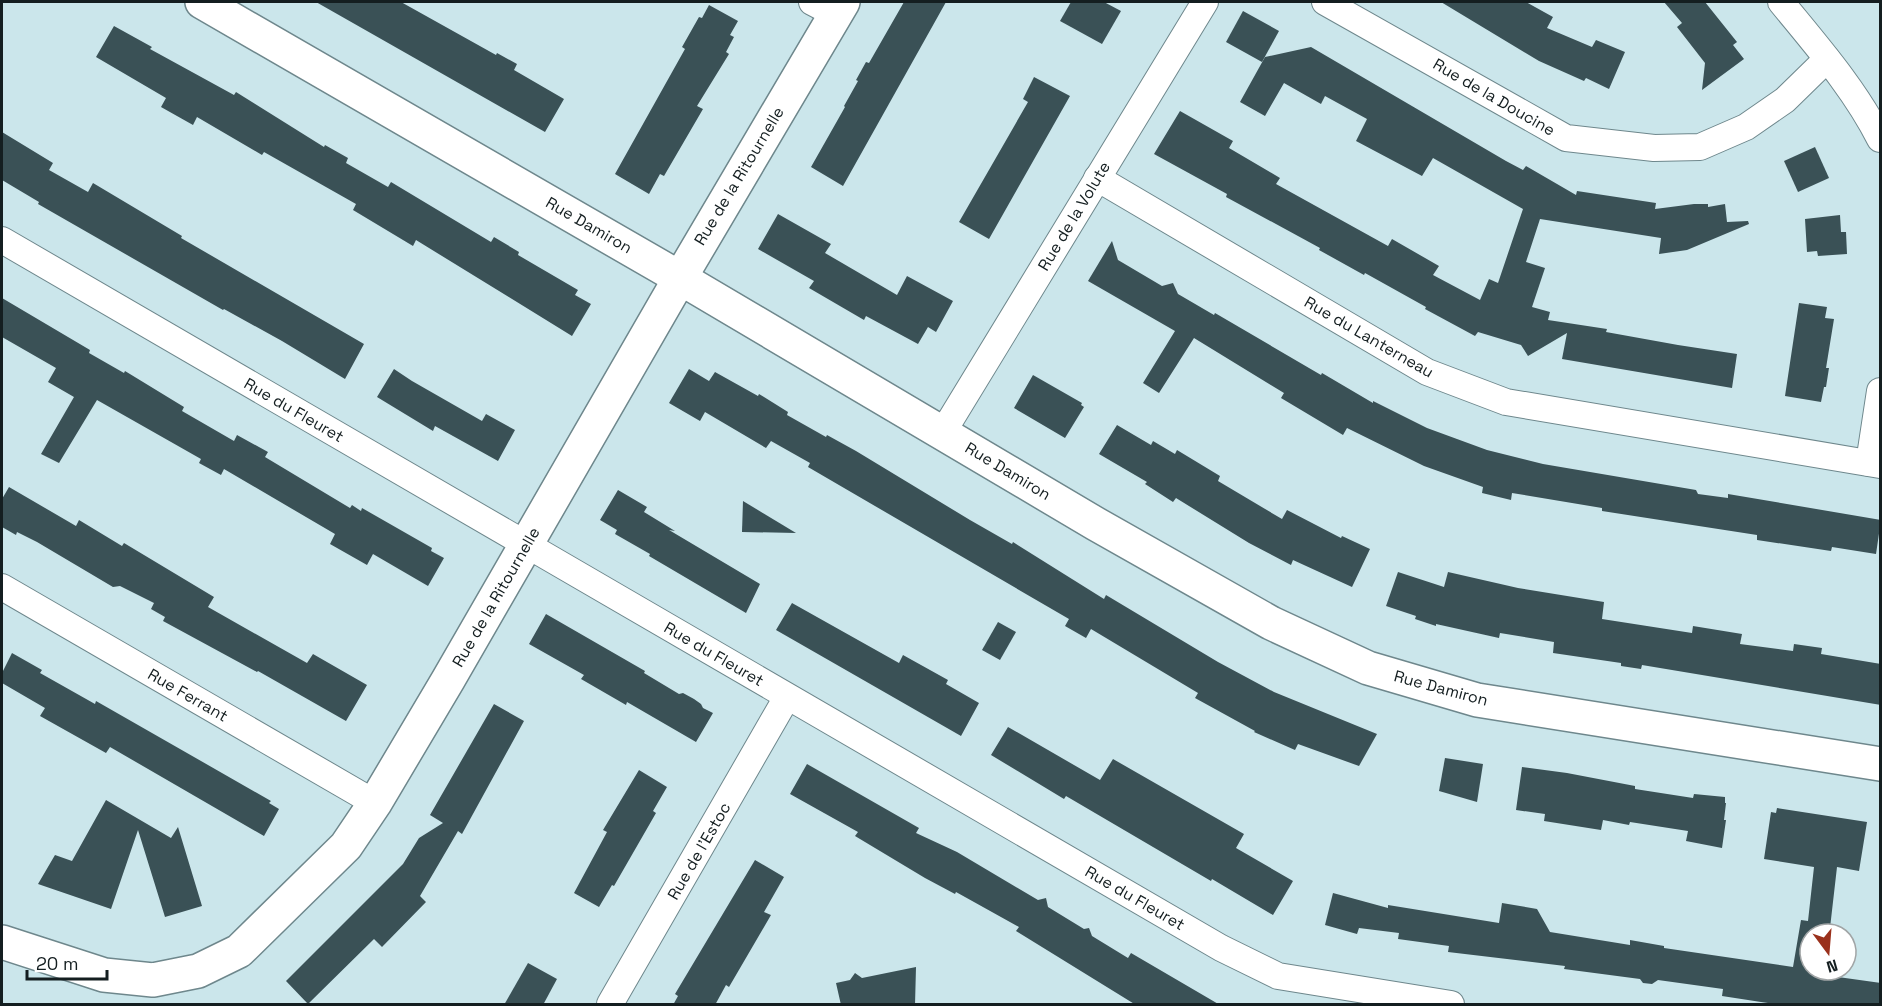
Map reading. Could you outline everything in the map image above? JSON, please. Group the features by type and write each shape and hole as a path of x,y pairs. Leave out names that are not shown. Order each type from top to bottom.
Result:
{"street":[{"name":"Rue Damiron","path":"202,2 680,278 1096,524 1271,623 1368,668 1477,700 1881,764"},
{"name":"Rue de la Volute","path":"943,432 1205,2"},
{"name":"Rue de la Doucine","path":"1325,2 1566,138 1654,148 1700,147 1746,128 1785,100 1827,59"},
{"path":"1781,2 1827,59 1881,139"},
{"name":"Rue de la Ritournelle","path":"2,942 104,975 153,980 198,971 239,951 346,846 375,803 448,680 680,278 830,6"},
{"name":"Rue du Lanterneau","path":"1097,178 1427,372 1468,389 1506,402 1875,464"},
{"name":"Rue du Fleuret","path":"2,240 1221,948 1278,976 1451,1005"},
{"path":"1875,464 1881,391"},
{"name":"Rue Ferrant","path":"2,587 375,803"},
{"name":"Rue de l'Estoc","path":"610,1005 788,697"}],"building":[{"path":"316,2 401,2 496,55 497,53 517,64 514,70 564,99 545,132"},
{"path":"904,2 946,2 843,186 811,167 845,107 866,62 869,63"},
{"path":"1071,2 1104,2 1121,11 1102,44 1060,21"},
{"path":"1441,2 1526,2 1553,17 1547,28 1592,47 1596,40 1625,52 1609,89 1586,78 1584,81 1539,61"},
{"path":"1664,2 1705,2 1737,42 1733,45 1744,59 1702,90 1705,63 1677,27 1682,23"},
{"path":"709,5 738,21 730,35 734,37 726,52 729,54 697,106 703,109 664,176 660,174 649,194 615,174 685,49 682,47 699,17 702,18"},
{"path":"1243,11 1279,31 1262,62 1226,42"},
{"path":"114,26 152,47 150,49 234,95 236,92 324,147 325,145 348,158 346,163 388,187 391,182 491,242 494,237 519,252 518,255 578,290 575,295 591,304 572,336 416,240 413,246 353,210 356,204 264,152 262,155 197,117 193,125 161,107 166,98 96,57"},
{"path":"1311,47 1506,161 1523,170 1526,166 1576,195 1577,191 1656,203 1655,209 1694,204 1708,204 1708,207 1725,204 1727,222 1748,221 1749,224 1687,250 1659,254 1661,238 1540,219 1526,262 1545,268 1532,307 1550,312 1548,320 1737,354 1732,388 1562,359 1567,333 1528,356 1521,345 1478,332 1475,336 1365,273 1364,275 1319,250 1320,248 1226,197 1227,194 1154,154 1180,111 1233,141 1229,148 1280,178 1276,184 1388,246 1392,239 1439,266 1433,275 1480,300 1489,279 1498,283 1523,209 1433,158 1422,176 1356,141 1367,119 1325,96 1321,104 1284,83 1265,116 1240,102 1265,57"},
{"path":"1034,77 1070,96 989,239 959,222 1028,102 1023,99"},
{"path":"2,132 53,163 49,170 88,192 93,183 182,236 181,238 364,344 345,379 282,341 223,310 38,204 39,202 2,180"},
{"path":"1815,147 1829,178 1798,192 1784,161"},
{"path":"778,214 831,244 825,253 897,295 907,276 953,301 936,332 928,327 918,344 866,316 864,320 809,288 814,281 758,249"},
{"path":"1840,215 1841,232 1846,232 1847,254 1818,256 1817,251 1807,252 1805,219"},
{"path":"1112,241 1118,260 1162,286 1173,283 1178,294 1214,315 1215,313 1373,403 1373,401 1427,428 1487,450 1543,464 1696,490 1698,494 1728,498 1728,494 1881,520 1876,554 1832,547 1831,551 1757,540 1757,535 1602,511 1602,508 1512,493 1511,500 1482,493 1483,487 1424,466 1347,428 1343,435 1281,398 1284,393 1194,338 1159,393 1143,383 1175,331 1088,281"},
{"path":"2,298 90,350 89,353 124,373 125,371 184,407 182,411 234,441 237,435 268,452 265,457 350,508 352,505 361,511 362,508 432,548 431,551 444,558 428,586 373,554 367,565 330,544 335,534 224,469 221,475 199,463 201,459 97,400 59,463 41,454 74,397 48,382 56,368 2,337"},
{"path":"1799,303 1827,307 1825,318 1834,319 1826,368 1829,368 1821,402 1785,396"},
{"path":"394,369 482,421 486,414 515,430 498,461 435,426 433,431 377,397"},
{"path":"689,369 709,381 715,372 758,396 759,394 788,412 787,415 856,451 970,520 1012,544 1013,542 1104,599 1106,595 1218,662 1274,692 1377,734 1359,766 1298,744 1295,750 1254,732 1195,698 1198,693 1091,629 1086,638 1065,626 1069,619 808,467 810,463 771,441 766,448 705,412 700,421 669,403"},
{"path":"1033,375 1082,403 1084,407 1065,438 1014,408"},
{"path":"1117,425 1151,445 1153,441 1175,454 1177,450 1220,476 1218,481 1282,519 1287,510 1341,538 1342,536 1370,549 1352,587 1293,560 1291,565 1249,543 1176,498 1173,502 1145,484 1147,482 1099,454"},
{"path":"9,487 76,526 79,520 122,546 124,543 214,597 208,607 307,663 313,654 367,685 346,721 163,621 165,617 151,609 154,603 120,586 113,587 37,542 17,532 16,535 2,527 2,499"},
{"path":"618,490 647,507 644,512 675,531 669,530 760,584 746,613 649,556 650,554 615,534 617,530 600,520"},
{"path":"743,501 796,533 742,532"},
{"path":"1398,572 1444,587 1448,572 1518,588 1604,602 1602,619 1692,633 1693,626 1742,634 1740,644 1793,651 1794,644 1822,648 1821,654 1881,664 1881,705 1642,665 1641,669 1621,666 1621,663 1553,653 1554,642 1500,633 1499,638 1436,624 1436,626 1415,619 1416,616 1386,606"},
{"path":"792,603 899,663 903,655 948,680 946,684 979,703 961,736 776,630"},
{"path":"546,614 645,671 644,673 679,694 683,693 694,699 703,708 713,713 696,742 627,702 626,705 581,679 584,675 529,644"},
{"path":"998,622 1016,632 1000,660 982,650"},
{"path":"12,653 42,670 40,673 95,704 96,701 271,801 269,803 279,809 264,836 110,747 106,753 40,716 45,708 2,683 2,673"},
{"path":"494,704 524,721 462,834 458,831 420,896 426,902 382,947 374,939 308,1004 286,981 403,864 419,838 443,823 430,815"},
{"path":"1008,727 1100,780 1113,759 1244,834 1236,848 1293,881 1273,915 1066,796 1064,799 991,755"},
{"path":"1445,758 1483,764 1477,802 1439,791"},
{"path":"807,764 919,828 916,833 957,852 1038,900 1046,898 1048,907 1084,929 1089,928 1092,936 1128,958 1131,953 1220,1005 1136,1005 1016,931 1019,927 956,892 955,894 925,878 855,836 858,832 790,794"},
{"path":"1522,767 1567,773 1635,786 1635,789 1693,798 1694,794 1725,797 1724,820 1726,820 1722,848 1686,841 1688,831 1603,820 1601,830 1544,821 1545,814 1516,810"},
{"path":"639,770 667,787 653,811 656,813 614,886 612,885 599,907 574,893 607,832 603,830"},
{"path":"106,800 171,838 178,827 202,906 165,917 138,830 111,909 38,884 55,855 72,861"},
{"path":"1777,808 1867,822 1859,871 1837,867 1831,922 1801,922 1801,920 1808,921 1814,867 1764,859 1771,812 1776,813"},
{"path":"755,860 784,877 764,912 771,915 729,987 726,985 715,1005 673,1005 678,996 675,994"},
{"path":"1333,893 1388,908 1388,905 1499,923 1502,903 1537,909 1550,932 1630,945 1630,940 1664,946 1664,948 1793,967 1798,938 1798,982 1858,982 1858,980 1881,983 1881,1005 1781,1005 1722,996 1723,989 1658,980 1652,984 1643,983 1640,979 1564,969 1565,966 1448,952 1449,946 1398,939 1399,933 1359,928 1357,934 1325,925"},
{"path":"528,963 557,979 543,1005 504,1005"},
{"path":"916,967 915,1005 841,1005 836,983 850,980 855,973 862,978"}]}
